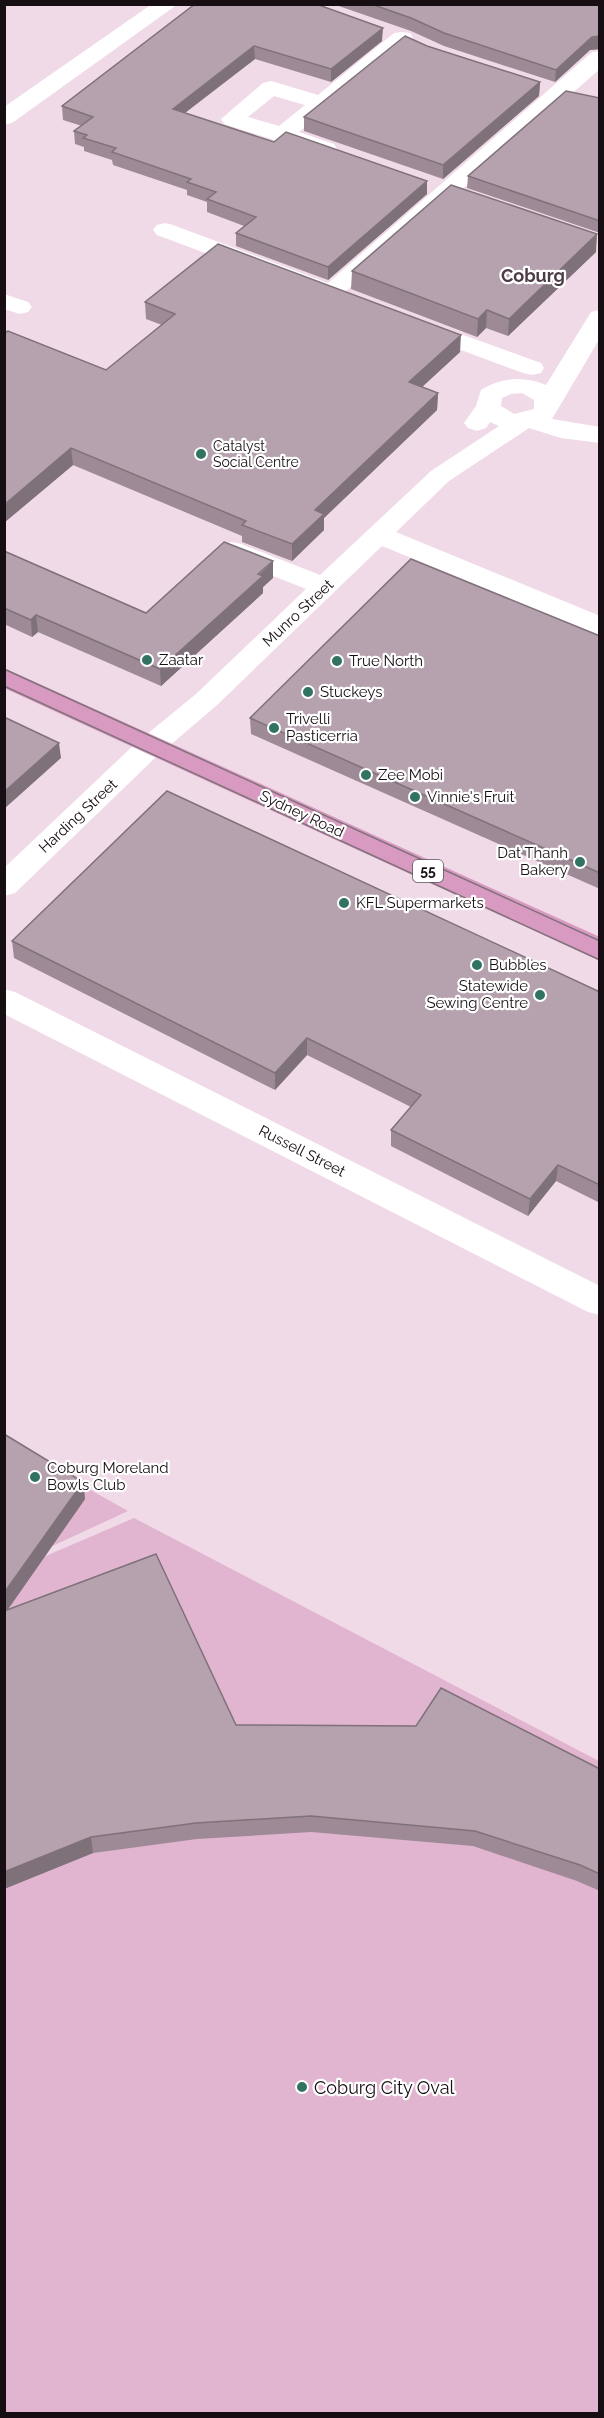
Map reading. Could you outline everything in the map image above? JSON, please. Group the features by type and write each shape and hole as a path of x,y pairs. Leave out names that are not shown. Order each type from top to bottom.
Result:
{"highway":[{"name":"Sydney Road","path":"4,677 600,950"}],"street":[{"path":"4,118 149,15 168,4"},
{"path":"380,30 424,48"},
{"path":"283,135 402,38"},
{"path":"165,230 341,296 447,190 572,94 600,57"},
{"path":"539,87 572,94"},
{"path":"321,103 271,88 232,119 348,157"},
{"path":"425,183 469,198"},
{"path":"394,316 532,368"},
{"path":"513,386 532,368 600,317"},
{"path":"548,403 600,317"},
{"path":"513,386 540,392 548,403 600,433"},
{"name":"Munro Street","path":"152,745 206,700 440,476 488,406 490,395 496,390 513,386"},
{"name":"Munro Street","path":"440,476 525,421 545,413 548,403"},
{"path":"488,406 491,411 504,419 525,421 561,430 600,433"},
{"path":"379,536 600,626"},
{"path":"228,548 325,587"},
{"name":"Harding Street","path":"4,886 152,745"},
{"name":"Russell Street","path":"4,1000 600,1302"}],"shaded area":[{"name":"Coburg Moreland Bowls Club","path":"5,1442 128,1511 5,1568"},
{"name":"Coburg City Oval","path":"134,1518 599,1761 599,2413 5,2413 4,1574"}],"building":[{"path":"195,4 316,4 383,28 331,69 254,46 173,109 274,142 286,132 427,181 328,267 236,233 256,217 207,199 216,192 187,182 191,179 112,152 116,148 83,138 87,135 74,131 93,117 62,106"},
{"path":"371,4 600,4 600,36 592,37 556,70 444,33"},
{"path":"405,36 427,46 540,82 443,165 304,117"},
{"path":"566,91 600,98 600,221 468,176"},
{"path":"451,185 597,234 509,319 487,310 478,319 352,271"},
{"path":"218,244 461,335 409,382 438,393 315,510 324,514 292,544 242,525 246,521 71,448 4,505 4,333 8,331 106,370 175,314 145,302"},
{"path":"224,542 273,561 258,574 263,576 160,669 36,615 31,620 4,608 4,551 146,613"},
{"path":"411,559 600,636 600,873 250,718"},
{"path":"4,717 59,743 4,792"},
{"path":"167,791 600,992 600,1185 558,1165 530,1199 391,1130 421,1095 307,1038 275,1073 12,941"},
{"name":"Coburg Moreland Bowls Club","path":"4,1434 83,1482 4,1593"},
{"path":"156,1554 236,1725 416,1726 441,1688 600,1769 600,1874 580,1865 475,1831 311,1816 196,1823 91,1837 4,1872 4,1611"}],"tram line":[{"path":"4,669 600,941"},
{"path":"4,686 600,960"}],"place":[{"name":"Catalyst Social Centre","path":"201,454"},
{"name":"Zaatar","path":"147,660"},
{"name":"True North","path":"337,661"},
{"name":"Stuckeys","path":"308,692"},
{"name":"Trivelli Pasticerria","path":"274,728"},
{"name":"Zee Mobi","path":"366,775"},
{"name":"Vinnie's Fruit","path":"415,797"},
{"name":"Dat Thanh Bakery","path":"580,862"},
{"name":"KFL Supermarkets","path":"344,903"},
{"name":"Bubbles","path":"477,965"},
{"name":"Statewide Sewing Centre","path":"540,995"},
{"name":"Coburg Moreland Bowls Club","path":"35,1477"},
{"name":"Coburg City Oval","path":"302,2087"}],"district":[{"name":"Coburg","path":"533,275"}]}
